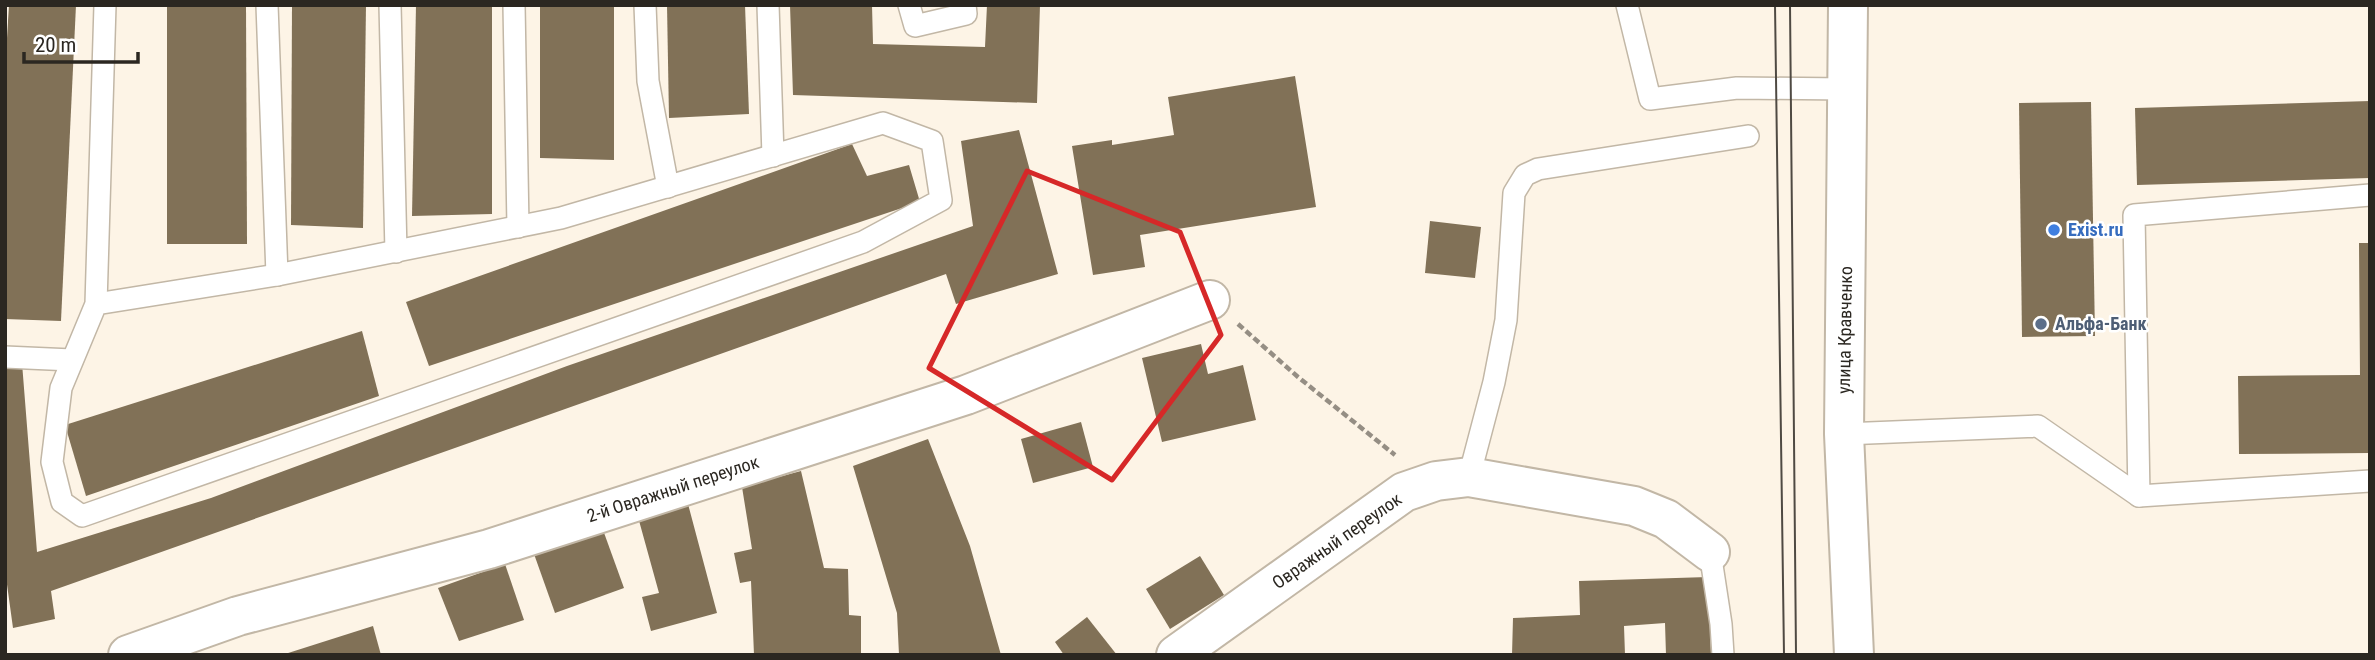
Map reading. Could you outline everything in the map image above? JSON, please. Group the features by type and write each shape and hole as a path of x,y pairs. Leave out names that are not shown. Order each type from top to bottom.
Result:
{"street":[{"name":"улица Кравченко","path":"1847,5 1844,434 1854,655"},
{"name":"2-й Овражный переулок","path":"128,655 238,615 489,549 966,395 1210,300"},
{"name":"Овражный переулок","path":"1177,655 1404,492 1427,484 1469,477 1634,506 1666,519 1710,552"}],"lane":[{"path":"96,304 277,275 561,218 883,123 932,141 941,200 863,243 82,516 62,502 52,462 61,388 96,304 105,5"},
{"path":"267,5 277,275"},
{"path":"390,5 396,252"},
{"path":"514,5 518,227"},
{"path":"645,5 648,81 668,187"},
{"path":"768,5 773,156"},
{"path":"909,5 915,26 966,14 965,5"},
{"path":"1627,5 1650,99 1737,88 1847,89"},
{"path":"1469,477 1494,382 1506,320 1514,192 1525,176 1538,169 1748,136"},
{"path":"2139,496 2134,215 2370,195"},
{"path":"5,357 72,360"},
{"path":"1844,434 2038,426 2139,496 2370,481"},
{"path":"1710,552 1723,655"}],"path":[{"path":"1210,300 1427,484"}],"highlighted area":[{"path":"1027,171 1180,232 1221,335 1112,480 929,368"}],"building":[{"path":"9,5 76,5 61,321 5,319 5,71"},
{"path":"167,5 246,5 247,244 167,244"},
{"path":"292,5 366,5 363,228 291,225"},
{"path":"416,5 492,5 492,214 412,216"},
{"path":"540,5 614,5 614,160 540,158"},
{"path":"667,5 745,5 749,114 669,118"},
{"path":"790,5 872,5 873,44 985,47 987,5 1040,5 1037,103 793,95"},
{"path":"1295,76 1316,207 1140,235 1145,267 1093,275 1072,146 1112,140 1112,145 1174,135 1168,97"},
{"path":"2370,101 2370,178 2137,185 2135,108"},
{"path":"2091,102 2095,336 2022,337 2019,103"},
{"path":"1019,130 1058,274 956,304 946,274 51,591 55,619 13,628 5,570 5,367 22,363 37,552 211,498 567,366 973,226 961,141"},
{"path":"852,144 867,176 909,165 920,202 429,366 406,302"},
{"path":"1430,221 1481,227 1475,278 1425,273"},
{"path":"2359,243 2370,243 2370,453 2239,454 2238,376 2360,375"},
{"path":"362,331 379,396 86,496 65,425"},
{"path":"1201,344 1208,374 1243,365 1256,420 1162,442 1142,358"},
{"path":"1081,422 1093,467 1033,483 1021,439"},
{"path":"928,439 970,546 1001,655 899,655 897,613 853,466"},
{"path":"801,471 824,568 848,569 849,615 861,616 861,655 754,655 751,581 740,583 734,553 752,549 742,487"},
{"path":"688,504 717,613 651,631 642,597 659,593 638,517"},
{"path":"603,530 624,588 555,613 534,554"},
{"path":"1200,556 1224,595 1170,629 1146,589"},
{"path":"505,564 524,620 459,641 438,588"},
{"path":"1708,577 1711,655 1666,655 1665,623 1624,626 1625,655 1512,655 1513,618 1580,615 1579,581"},
{"path":"1087,617 1117,655 1064,655 1055,642"},
{"path":"373,626 381,655 285,655 285,654"}],"tram line":[{"path":"1775,5 1784,655"},
{"path":"1790,5 1796,655"}],"place":[{"name":"Exist.ru","path":"2054,230"},
{"name":"Альфа-Банк","path":"2041,324"}]}
